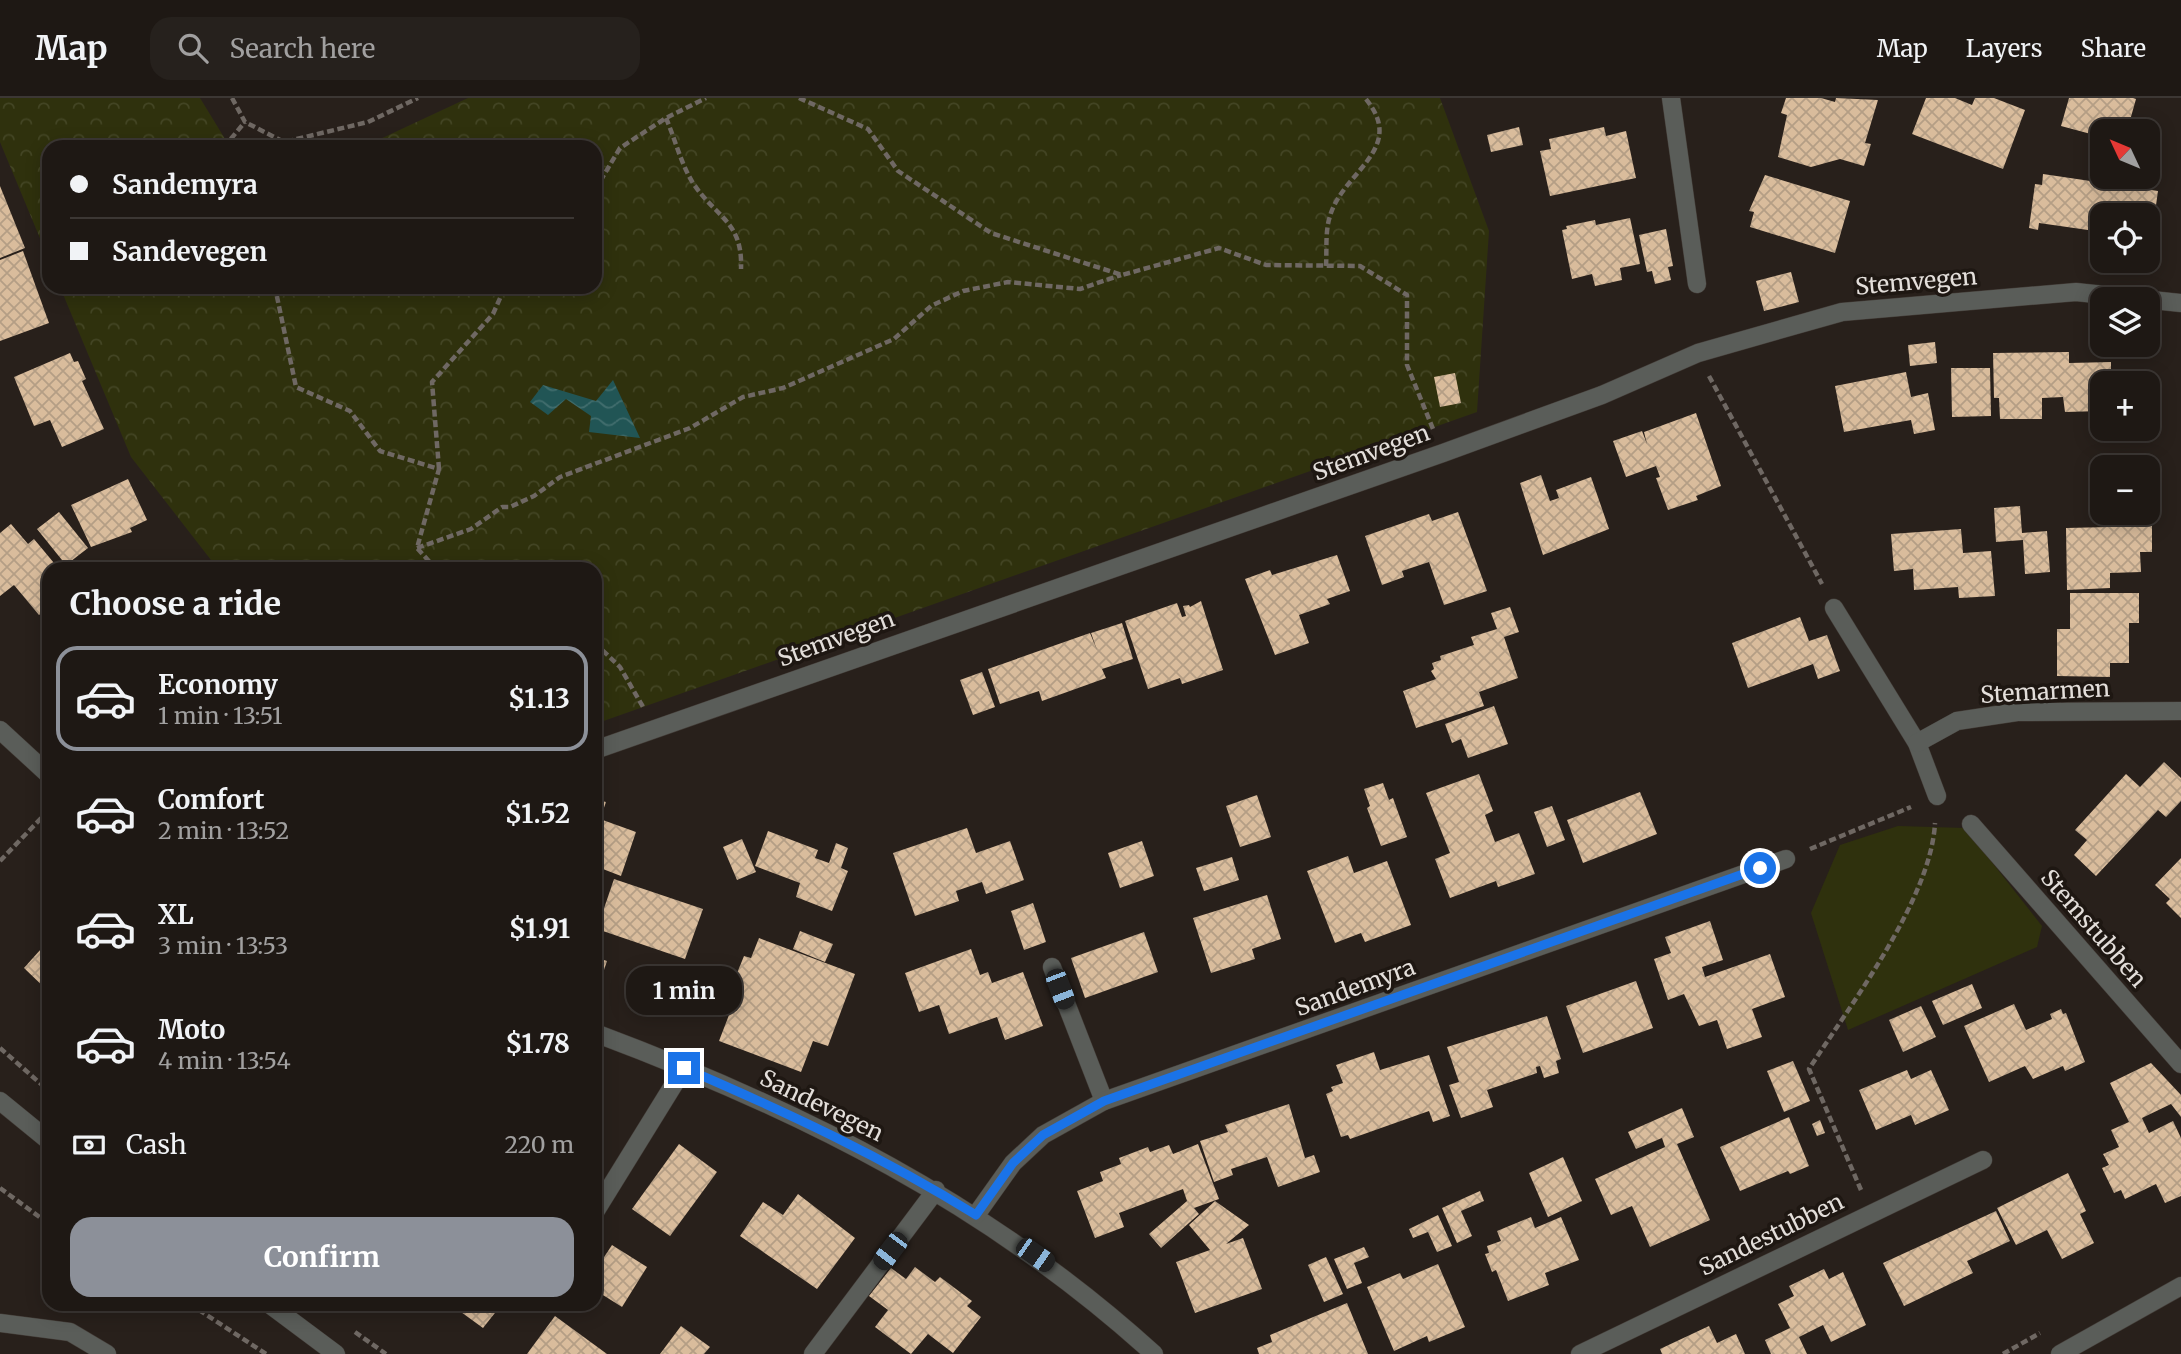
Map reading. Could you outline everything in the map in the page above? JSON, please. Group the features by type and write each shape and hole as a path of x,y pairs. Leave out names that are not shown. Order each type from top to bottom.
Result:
{"street":[{"path":"1671,98 1697,284"},
{"name":"Stemvegen","path":"602,748 888,645 1190,543 1443,453 1602,395 1698,353 1842,312 2076,292 2181,303"},
{"path":"1834,608 1917,743 1937,796"},
{"name":"Stemarmen","path":"1917,743 1957,721 2017,712 2181,711"},
{"path":"0,730 42,769"},
{"name":"Stemstubben","path":"1971,824 2181,1064"},
{"name":"Sandemyra","path":"976,1215 1013,1163 1043,1135 1104,1101 1786,859"},
{"path":"1052,967 1104,1101"},
{"name":"Sandevegen","path":"602,1036 781,1109 936,1189 1054,1269 1154,1354"},
{"path":"602,1201 684,1068"},
{"path":"0,1101 42,1135"},
{"name":"Sandestubben","path":"1580,1354 1983,1160"},
{"path":"813,1354 936,1189"},
{"path":"2060,1354 2181,1286"},
{"path":"278,1311 336,1354"},
{"path":"0,1323 70,1332 107,1354"}],"path":[{"path":"232,98 245,122 281,140"},
{"path":"293,140 368,122 418,98"},
{"path":"602,178 620,148 666,118 706,98"},
{"path":"799,98 868,128 898,171 991,233 1122,275"},
{"path":"1326,266 1329,217 1342,190 1379,147 1380,128 1365,98"},
{"path":"666,118 693,183 738,235 742,249 741,269"},
{"path":"230,140 245,122"},
{"path":"417,548 471,528 502,507 510,507 534,496 560,477 690,428 743,397 783,388 882,345 894,339 931,306 963,291 1008,282 1080,289 1219,248 1266,265 1360,266 1407,295 1407,365 1443,453"},
{"path":"276,294 296,387 350,411 380,451 439,469"},
{"path":"417,548 439,469 432,382 493,314 502,294"},
{"path":"1698,353 1834,608"},
{"path":"417,548 430,562"},
{"path":"602,650 620,667 653,730"},
{"path":"1786,859 1937,796 1935,832 1927,870 1876,967 1809,1069 1871,1213"},
{"path":"0,862 42,817"},
{"path":"0,1048 42,1085"},
{"path":"0,1188 42,1219"},
{"path":"201,1311 266,1354"}],"green space":[{"path":"0,98 200,98 226,140 42,140 42,243 0,142"},
{"path":"468,98 1440,98 1489,231 1477,412 602,722 602,562 213,562 131,457 63,294 602,294 602,140 378,140"},
{"path":"1898,826 1965,828 2042,926 2037,947 1848,1030 1811,913 1840,845"}],"water":[{"path":"613,380 640,438 589,432 591,416 566,399 548,415 530,402 543,385 596,401"}],"building":[{"path":"1786,98 1821,98 1835,102 1836,98 1878,100 1865,143 1871,144 1864,166 1840,159 1811,167 1778,157 1787,115 1781,113"},
{"path":"1926,98 1955,98 1972,105 1975,98 1994,98 2025,110 2003,169 1912,134"},
{"path":"2069,98 2136,99 2130,119 2090,119 2090,134 2061,126"},
{"path":"1519,127 1523,145 1491,152 1487,135"},
{"path":"1604,127 1606,136 1626,131 1636,178 1550,196 1540,151 1551,149 1549,139"},
{"path":"2043,174 2090,181 2090,189 2158,191 2156,203 2090,203 2090,230 2039,223 2038,230 2029,228 2035,184 2042,185"},
{"path":"1765,175 1850,201 1835,253 1750,227 1754,212 1749,211"},
{"path":"0,186 25,248 0,258"},
{"path":"1630,218 1640,264 1620,268 1622,280 1595,286 1592,274 1572,279 1562,230 1567,229 1566,226 1595,220 1596,225"},
{"path":"1666,229 1673,266 1668,267 1671,280 1655,284 1652,271 1647,272 1639,235"},
{"path":"23,251 49,323 0,341 0,260"},
{"path":"1791,272 1799,302 1764,311 1756,281"},
{"path":"1935,342 1937,363 1910,366 1908,345"},
{"path":"2069,352 2069,363 2111,362 2111,371 2090,371 2090,411 2065,412 2063,397 2042,398 2042,419 2000,419 1999,398 1994,398 1993,353"},
{"path":"70,353 74,362 78,361 86,379 82,381 104,429 62,447 50,420 34,426 14,377"},
{"path":"1951,368 1990,368 1991,416 1952,417"},
{"path":"1906,372 1911,397 1928,393 1935,430 1914,434 1911,420 1844,432 1835,386"},
{"path":"1455,373 1461,403 1440,407 1434,377"},
{"path":"1696,413 1721,486 1696,496 1698,500 1668,510 1656,478 1660,477 1656,466 1626,477 1613,441 1642,431 1647,444 1644,432"},
{"path":"1541,475 1550,501 1559,498 1556,490 1591,477 1609,529 1543,555 1520,483"},
{"path":"128,479 147,520 130,528 132,532 91,547 71,505"},
{"path":"2020,506 2022,533 2047,531 2050,572 2025,574 2023,540 1996,542 1994,508"},
{"path":"59,512 88,548 70,562 64,562 37,529"},
{"path":"1458,512 1487,591 1444,605 1429,562 1402,571 1404,577 1382,585 1365,536 1429,514 1432,521"},
{"path":"11,524 28,544 34,539 53,562 42,562 42,613 39,615 14,585 0,596 0,533"},
{"path":"2152,526 2152,552 2140,552 2141,572 2110,573 2110,588 2067,590 2066,528"},
{"path":"1961,529 1963,553 1991,551 1995,596 1959,598 1958,587 1914,590 1913,569 1894,571 1891,534"},
{"path":"1337,555 1350,591 1327,599 1330,604 1299,615 1309,643 1275,655 1245,579 1270,570 1272,575"},
{"path":"2070,593 2139,593 2139,623 2129,623 2129,663 2110,663 2110,677 2057,676 2057,629 2070,629"},
{"path":"1201,601 1223,670 1182,684 1180,678 1148,689 1125,621 1177,603 1182,617 1186,616 1183,606 1190,607"},
{"path":"1510,607 1519,632 1504,637 1518,678 1479,692 1484,706 1416,728 1403,691 1436,679 1431,671 1434,669 1432,663 1441,660 1440,656 1474,645 1471,637 1497,629 1491,613"},
{"path":"1800,617 1809,641 1827,635 1840,671 1818,679 1813,664 1748,688 1732,643"},
{"path":"1122,623 1133,659 1102,669 1106,678 1042,701 1039,691 1000,704 988,669 1090,633 1097,650 1091,633"},
{"path":"982,672 995,707 973,715 960,680"},
{"path":"1494,706 1508,744 1468,758 1461,739 1452,743 1445,724"},
{"path":"2164,762 2181,778 2181,801 2166,817 2158,810 2096,876 2074,855 2087,840 2075,830 2126,774 2140,787"},
{"path":"1479,774 1493,811 1485,815 1495,842 1519,833 1535,874 1498,887 1496,881 1450,898 1435,859 1450,853 1426,793"},
{"path":"1383,783 1389,800 1393,798 1407,837 1381,846 1367,808 1370,806 1364,789"},
{"path":"1640,792 1657,834 1583,863 1567,820"},
{"path":"1257,795 1271,837 1240,847 1226,806"},
{"path":"1552,806 1565,840 1547,847 1534,812"},
{"path":"602,820 636,832 621,876 602,869"},
{"path":"967,828 976,853 1010,841 1024,880 986,894 982,882 956,891 959,901 915,916 893,853"},
{"path":"768,831 818,850 815,858 829,863 836,843 848,848 841,868 848,871 832,911 796,897 800,883 755,866"},
{"path":"742,839 756,872 737,880 723,847"},
{"path":"1142,841 1154,876 1120,888 1108,853"},
{"path":"1348,856 1354,873 1387,861 1411,925 1365,942 1361,933 1335,943 1307,871"},
{"path":"1232,857 1239,880 1204,891 1196,868"},
{"path":"2181,858 2181,918 2166,903 2170,899 2155,885"},
{"path":"614,879 703,909 685,959 602,931 602,914"},
{"path":"1267,895 1281,939 1252,949 1255,959 1211,973 1193,918"},
{"path":"1033,903 1046,942 1024,950 1011,911"},
{"path":"1710,921 1723,960 1702,967 1705,977 1770,954 1785,997 1752,1009 1762,1037 1727,1049 1717,1020 1699,1026 1684,994 1668,1000 1654,959 1671,953 1665,937"},
{"path":"800,931 833,944 825,962 793,949"},
{"path":"1144,932 1158,972 1085,998 1071,958"},
{"path":"759,938 855,974 828,1046 813,1041 801,1072 719,1041 742,981 735,978 744,956 751,958"},
{"path":"42,948 42,985 24,968"},
{"path":"971,949 980,975 988,972 992,983 1023,972 1043,1026 1005,1040 997,1017 949,1034 939,1005 919,1012 905,973"},
{"path":"602,959 607,961 602,976"},
{"path":"1636,981 1653,1028 1583,1053 1566,1006"},
{"path":"1972,984 1982,1008 1943,1025 1932,1001"},
{"path":"2014,1004 2026,1030 2052,1019 2050,1014 2061,1009 2063,1014 2066,1013 2085,1062 2065,1071 2063,1066 2033,1079 2025,1066 1989,1082 1964,1026"},
{"path":"1921,1006 1936,1037 1903,1052 1889,1020"},
{"path":"1547,1016 1561,1059 1556,1061 1559,1073 1544,1078 1540,1066 1536,1067 1537,1073 1487,1090 1493,1107 1461,1118 1449,1085 1459,1082 1447,1047"},
{"path":"1374,1052 1380,1070 1429,1055 1450,1116 1433,1122 1429,1111 1350,1139 1348,1135 1341,1137 1326,1094 1333,1091 1331,1087 1343,1083 1336,1065"},
{"path":"1793,1061 1810,1101 1784,1112 1767,1071"},
{"path":"2151,1063 2181,1095 2181,1117 2171,1104 2142,1118 2149,1133 2173,1121 2181,1138 2181,1196 2165,1203 2156,1184 2125,1199 2121,1190 2114,1193 2102,1168 2109,1165 2103,1154 2119,1147 2111,1130 2129,1122 2110,1083"},
{"path":"1907,1070 1911,1079 1931,1070 1949,1110 1915,1125 1911,1115 1876,1130 1859,1090"},
{"path":"1289,1104 1305,1158 1314,1155 1320,1172 1278,1187 1267,1157 1231,1169 1233,1175 1214,1182 1200,1141 1228,1132 1225,1125"},
{"path":"1682,1108 1694,1137 1677,1144 1710,1220 1650,1247 1632,1206 1611,1215 1595,1179 1665,1147 1662,1138 1636,1149 1628,1132"},
{"path":"1789,1117 1809,1166 1790,1174 1788,1171 1740,1191 1720,1147"},
{"path":"1820,1120 1825,1133 1817,1136 1812,1124"},
{"path":"679,1144 717,1172 670,1236 632,1209"},
{"path":"1198,1144 1219,1199 1194,1208 1199,1214 1161,1248 1149,1234 1187,1201 1183,1189 1119,1213 1124,1227 1095,1238 1077,1191 1103,1181 1100,1172 1121,1164 1119,1158 1148,1147 1150,1152 1169,1145 1173,1154"},
{"path":"1563,1157 1582,1201 1548,1217 1529,1173"},
{"path":"2068,1173 2086,1211 2080,1214 2094,1243 2062,1259 2047,1230 2016,1245 1997,1208"},
{"path":"1480,1191 1484,1201 1461,1211 1472,1236 1457,1243 1442,1208"},
{"path":"798,1194 855,1238 817,1289 740,1236 763,1202 783,1215"},
{"path":"1215,1201 1249,1225 1226,1244 1243,1238 1262,1289 1195,1313 1176,1262 1210,1250 1189,1225"},
{"path":"1996,1211 2010,1241 1967,1261 1973,1273 1904,1306 1883,1263"},
{"path":"1438,1215 1452,1246 1437,1252 1428,1232 1413,1238 1409,1229"},
{"path":"1531,1217 1535,1228 1561,1217 1579,1260 1545,1273 1549,1285 1508,1301 1496,1270 1492,1272 1485,1254 1489,1253 1487,1246 1501,1241 1497,1231"},
{"path":"612,1245 647,1267 622,1307 602,1294 602,1260"},
{"path":"1364,1247 1369,1257 1354,1263 1362,1283 1347,1289 1334,1259"},
{"path":"1326,1257 1343,1294 1324,1302 1308,1265"},
{"path":"1438,1264 1465,1327 1429,1342 1427,1336 1394,1351 1367,1287 1400,1273 1403,1279"},
{"path":"915,1267 935,1282 940,1277 972,1301 967,1306 981,1317 953,1353 928,1334 911,1354 875,1327 888,1310 869,1296 891,1268 906,1279"},
{"path":"1824,1269 1829,1279 1843,1272 1866,1325 1831,1342 1823,1325 1799,1337 1807,1354 1771,1354 1765,1340 1790,1328 1778,1304 1794,1296 1789,1286"},
{"path":"1347,1303 1368,1354 1259,1354 1257,1348 1272,1342 1270,1335"},
{"path":"460,1311 496,1311 483,1328"},
{"path":"555,1316 607,1354 527,1354"},
{"path":"681,1326 710,1347 704,1354 660,1354"},
{"path":"1709,1326 1717,1343 1736,1334 1745,1354 1662,1354 1660,1349"}],"route":[{"path":"684,1068 781,1109 936,1189 976,1215 1013,1163 1043,1135 1104,1101 1760,868"}]}
